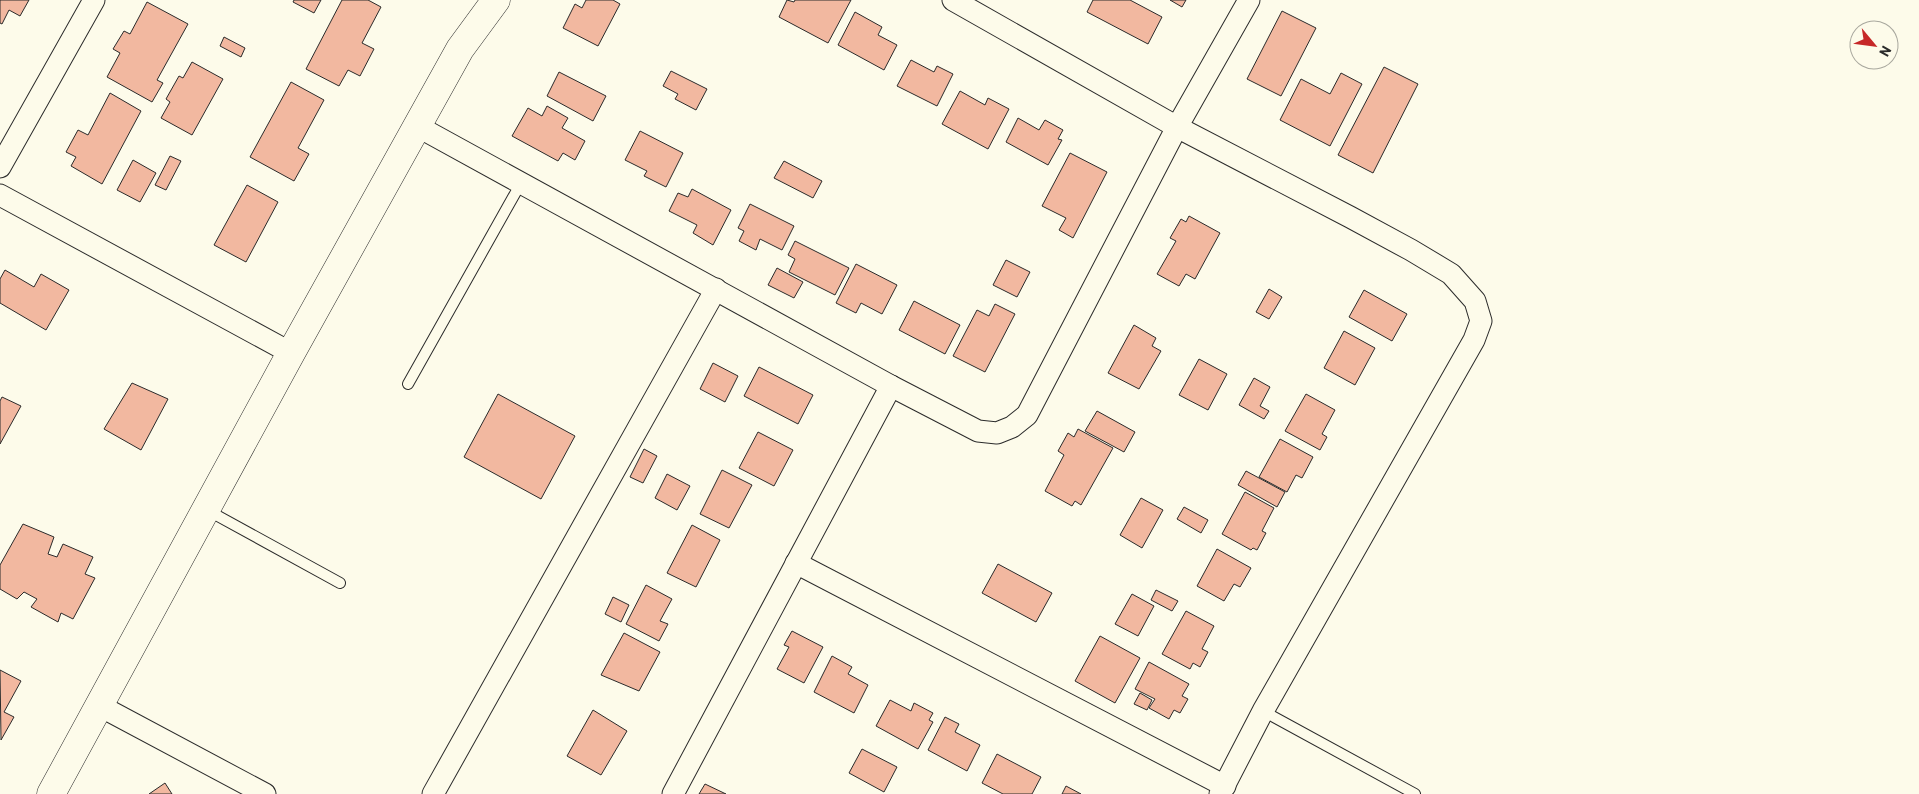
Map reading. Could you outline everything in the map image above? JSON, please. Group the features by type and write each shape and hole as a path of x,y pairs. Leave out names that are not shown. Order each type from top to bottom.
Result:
{"street":[{"path":"0,167 94,0"},
{"path":"51,794 291,353 460,49 496,0"},
{"path":"796,563 1223,790 1263,712 1474,340 1481,321 1475,301 1451,274 1350,217 1177,127 953,0"},
{"path":"417,126 891,386 978,431 997,433 1012,427 1027,415 1177,127 1249,0"},
{"path":"0,195 291,353"},
{"path":"433,794 716,289"},
{"path":"673,794 891,386"},
{"path":"100,706 265,794"}],"lane":[{"path":"408,384 521,183"},
{"path":"206,510 340,583"},
{"path":"1263,712 1414,794"}],"building":[{"path":"0,0 29,0 20,16 9,10 2,24 0,23"},
{"path":"294,0 321,0 314,13 293,2"},
{"path":"342,0 368,0 381,7 362,43 374,49 360,76 348,70 339,86 306,69"},
{"path":"586,0 613,0 620,4 598,46 563,28 575,4 582,8"},
{"path":"787,0 794,2 795,0 851,0 828,43 779,17"},
{"path":"1093,0 1130,0 1162,17 1148,44 1087,12"},
{"path":"1170,0 1186,0 1182,7"},
{"path":"147,2 188,24 157,80 163,83 152,102 107,77 120,53 113,49 124,31 130,34"},
{"path":"1282,11 1316,28 1281,96 1247,79"},
{"path":"855,12 882,27 878,35 897,45 884,70 838,45"},
{"path":"224,37 245,48 241,57 220,46"},
{"path":"911,60 934,72 937,66 953,74 937,106 897,86"},
{"path":"192,62 223,79 192,135 161,118 170,102 166,99 179,76 183,78"},
{"path":"1384,67 1418,84 1373,173 1338,155"},
{"path":"671,71 707,89 696,110 675,99 678,94 663,86"},
{"path":"559,72 606,96 593,121 547,96"},
{"path":"1341,73 1362,84 1330,146 1280,120 1301,79 1330,94"},
{"path":"291,82 324,100 298,148 309,154 294,181 250,157"},
{"path":"960,91 985,105 988,98 1009,109 988,149 942,124"},
{"path":"110,93 141,111 102,184 71,166 76,157 66,152 78,130 88,135"},
{"path":"547,106 568,118 562,128 585,141 575,160 563,153 558,161 512,136 528,108 542,116"},
{"path":"1018,118 1039,130 1045,120 1063,130 1058,139 1062,140 1048,165 1006,142"},
{"path":"640,131 683,153 666,187 644,176 647,171 625,160"},
{"path":"1070,153 1107,172 1073,238 1059,230 1066,218 1042,206"},
{"path":"170,156 181,161 166,190 155,185"},
{"path":"133,160 156,173 140,202 117,190"},
{"path":"784,161 822,181 813,198 774,178"},
{"path":"247,185 278,202 246,262 214,245"},
{"path":"692,189 731,210 713,245 693,233 697,225 669,211 678,193 688,197"},
{"path":"750,204 794,226 782,250 760,239 756,250 739,241 744,231 738,228"},
{"path":"1189,216 1220,233 1195,279 1186,274 1179,286 1157,274 1176,241 1170,238 1181,219 1186,222"},
{"path":"795,241 849,268 835,295 789,272 795,259 788,255"},
{"path":"1006,260 1030,272 1017,297 993,285"},
{"path":"856,264 897,285 882,314 861,303 856,313 836,303"},
{"path":"777,268 803,282 794,298 768,285"},
{"path":"5,270 34,287 41,274 69,290 46,330 0,303 0,279"},
{"path":"1269,289 1282,297 1269,319 1256,312"},
{"path":"1364,290 1407,314 1392,341 1349,317"},
{"path":"914,301 960,325 945,354 899,330"},
{"path":"995,304 1015,314 985,372 953,356 977,310 989,316"},
{"path":"1134,325 1156,338 1152,346 1161,351 1139,389 1108,373"},
{"path":"1344,331 1375,348 1355,385 1324,368"},
{"path":"1199,359 1227,374 1208,410 1179,395"},
{"path":"713,363 738,376 725,402 700,389"},
{"path":"759,367 813,395 798,424 744,396"},
{"path":"1254,378 1270,387 1260,406 1269,411 1264,419 1239,405"},
{"path":"132,383 168,399 141,450 104,429"},
{"path":"498,394 575,436 541,499 464,457"},
{"path":"1306,394 1335,410 1322,434 1327,437 1320,450 1285,431"},
{"path":"2,397 21,406 0,444 0,401"},
{"path":"1097,411 1135,432 1124,452 1085,431"},
{"path":"1078,429 1113,448 1081,505 1075,501 1072,506 1045,491 1064,455 1058,451 1068,433 1074,437"},
{"path":"758,432 793,450 774,486 739,468"},
{"path":"1280,439 1313,457 1302,478 1296,475 1287,492 1259,477"},
{"path":"644,449 657,456 643,483 630,477"},
{"path":"722,470 752,485 729,528 700,514"},
{"path":"1246,471 1285,492 1277,507 1238,485"},
{"path":"667,474 690,486 677,510 655,498"},
{"path":"1245,492 1274,508 1262,531 1266,533 1257,550 1253,548 1251,550 1222,534"},
{"path":"1141,498 1163,510 1142,548 1120,535"},
{"path":"1184,507 1208,520 1201,533 1177,519"},
{"path":"23,524 54,537 48,554 57,557 63,544 93,557 85,574 95,578 73,619 61,613 58,622 31,607 37,599 24,592 17,599 0,589 0,565"},
{"path":"692,525 720,540 696,587 667,573"},
{"path":"1217,549 1251,568 1240,587 1234,584 1224,601 1197,586"},
{"path":"998,564 1052,593 1036,622 982,593"},
{"path":"646,585 672,599 660,621 668,624 659,641 626,624"},
{"path":"1156,590 1178,601 1172,611 1151,600"},
{"path":"1132,594 1154,606 1138,636 1115,624"},
{"path":"613,597 629,605 621,622 605,614"},
{"path":"1186,611 1214,626 1202,649 1208,652 1200,667 1193,663 1190,669 1162,654"},
{"path":"792,631 823,647 804,683 777,669 789,647 784,645"},
{"path":"624,633 660,652 639,691 601,675"},
{"path":"1100,636 1140,658 1115,703 1075,681"},
{"path":"832,656 852,667 848,674 868,685 854,713 814,692"},
{"path":"1149,662 1189,684 1182,696 1188,699 1180,713 1174,710 1169,719 1149,708 1155,699 1135,689"},
{"path":"0,670 21,681 4,712 14,717 1,740"},
{"path":"1140,693 1152,700 1147,710 1134,704"},
{"path":"890,700 911,711 914,703 933,713 929,720 933,722 918,749 876,726"},
{"path":"593,710 627,731 601,775 567,756"},
{"path":"945,717 959,724 955,732 980,745 967,771 928,750"},
{"path":"862,749 897,767 884,792 849,773"},
{"path":"997,754 1041,777 1032,794 1003,794 982,783"},
{"path":"165,783 172,794 149,794"},
{"path":"705,784 726,794 699,794"},
{"path":"1066,786 1081,794 1062,794"}]}
